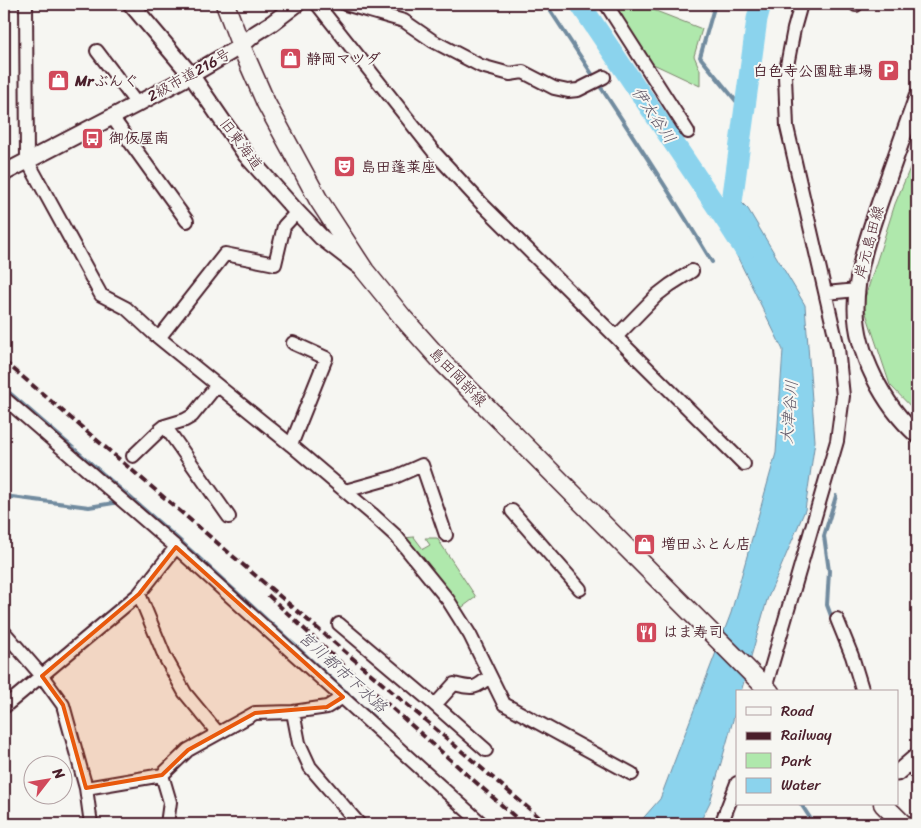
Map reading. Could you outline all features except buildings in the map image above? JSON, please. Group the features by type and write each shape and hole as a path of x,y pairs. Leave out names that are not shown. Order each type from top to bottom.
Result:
{"main road":[{"name":"島田岡部線","path":"225,4 266,103 318,199 365,271 444,364 765,688"},
{"path":"885,806 903,824"}],"street":[{"path":"26,4 27,160 102,295 126,308 159,338 291,444 396,536 448,600 470,635 504,704 632,774"},
{"name":"旧東海道","path":"131,4 191,74 246,155 321,237 365,271"},
{"name":"2級市道216号","path":"4,173 137,104 241,46 297,4"},
{"path":"317,4 434,152 483,206 744,464"},
{"path":"345,4 404,20 433,41 481,66 510,74 523,72 554,88 568,91 578,90 604,77"},
{"path":"606,4 688,132"},
{"path":"765,688 837,441 843,396 838,348 787,127 785,76 801,4"},
{"path":"97,51 137,104"},
{"name":"岸元島田線","path":"917,97 870,229 861,261 856,309 858,328 872,375 896,413 917,435"},
{"path":"112,117 187,221"},
{"path":"159,338 225,254 275,264 284,226 297,212"},
{"path":"616,337 657,295 692,271"},
{"path":"826,293 857,290"},
{"path":"291,444 326,358 293,343"},
{"path":"133,456 165,426 192,416 217,385"},
{"path":"4,398 176,547 482,824"},
{"path":"165,426 229,517"},
{"path":"345,491 395,477 422,465 446,536"},
{"path":"512,510 580,589"},
{"path":"4,707 139,594 176,547"},
{"path":"139,594 164,657 185,693 218,733"},
{"path":"837,619 852,656 862,690"},
{"path":"339,624 486,750"},
{"path":"4,632 42,676 63,704 86,788 92,824"},
{"path":"435,705 454,684 468,687 478,686 490,676"},
{"path":"86,788 162,775 188,750 255,714 293,712 327,707 343,697"},
{"path":"293,712 299,743 310,767 358,824"},
{"path":"898,772 917,756"},
{"path":"162,775 170,802 167,824"},
{"path":"723,824 723,819 736,786"}],"highlighted area":[{"path":"176,547 343,697 327,707 255,713 188,750 162,775 86,788 63,705 42,676 139,594"}],"green space":[{"path":"611,4 638,4 702,29 694,56 700,70 700,86 649,62"},
{"path":"917,151 917,413 890,385 863,304 895,204"},
{"path":"414,537 423,549 430,545 425,538 437,538 476,597 460,609 403,538"}],"water":[{"path":"734,195 748,209 805,305 815,441 805,510 767,600 742,690 736,690 736,710 710,802 699,824 638,824 660,799 731,613 776,453 783,350 735,252 729,225"}],"waterway":[{"path":"546,4 651,164 712,262"},
{"name":"伊太谷川","path":"580,4 745,250"},
{"path":"715,4 700,57 745,112"},
{"name":"大津谷川","path":"729,224 757,19 761,4"},
{"name":"宮川都市下水路","path":"4,388 178,539 381,724"},
{"path":"4,496 89,507 120,502"},
{"path":"833,621 827,605 829,571 824,536 836,496"},
{"path":"802,806 814,824"},
{"name":"宮川都市下水路","path":"484,818 491,824"}],"railway":[{"path":"4,361 547,824"},
{"path":"268,595 331,654 523,824"}],"place":[{"name":"静岡マツダ","path":"290,59"},
{"name":"白色寺公園駐車場","path":"889,71"},
{"name":"Mrぶんぐ","path":"59,81"},
{"name":"御仮屋南","path":"93,138"},
{"name":"島田蓬莱座","path":"345,167"},
{"name":"増田ふとん店","path":"645,544"},
{"name":"はま寿司","path":"647,632"}]}
